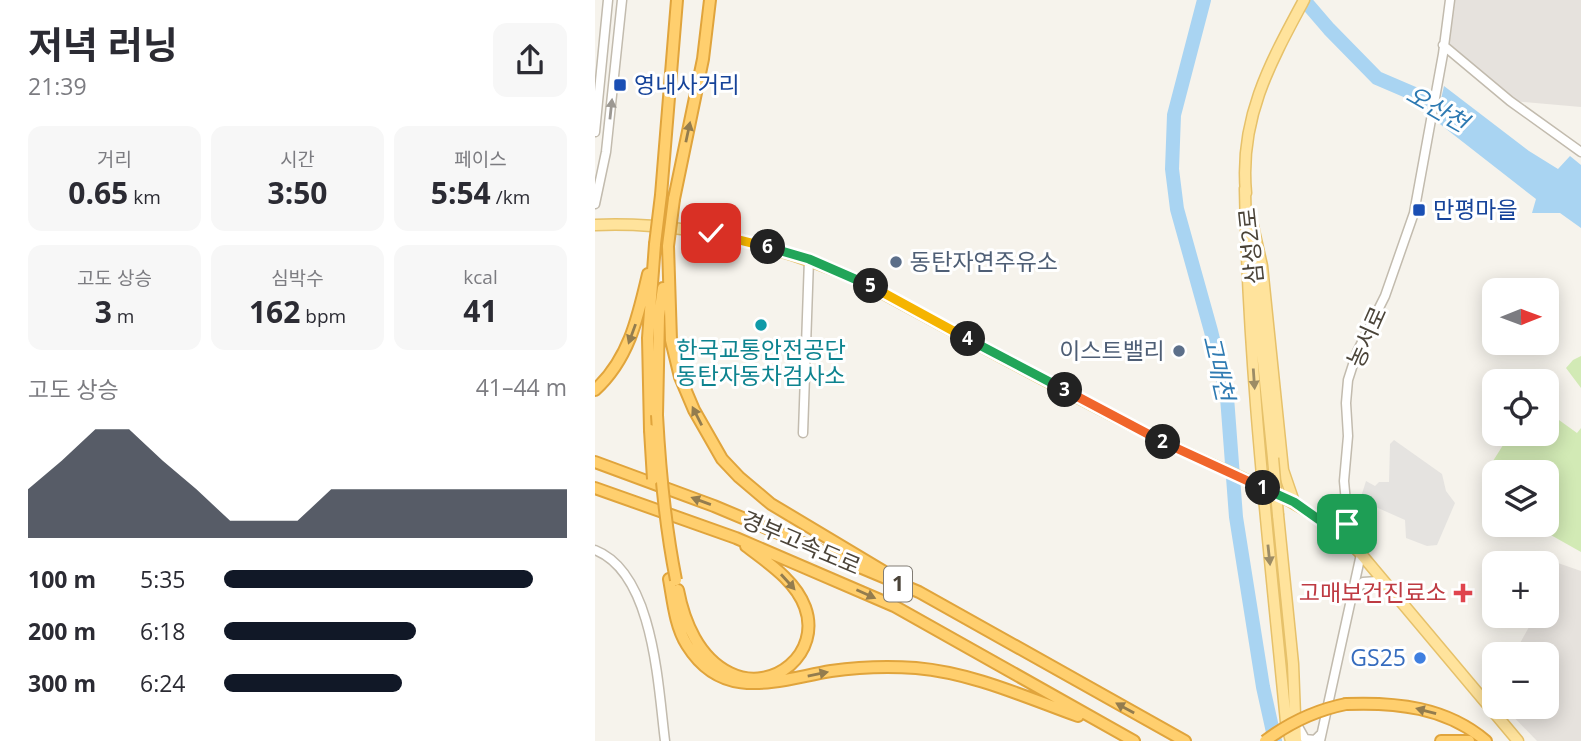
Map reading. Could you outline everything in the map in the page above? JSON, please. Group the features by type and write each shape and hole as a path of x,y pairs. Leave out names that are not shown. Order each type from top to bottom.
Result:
{"highway":[{"path":"677,0 648,338 653,480 672,579 694,638 715,663 730,674 748,678 777,675 802,653 807,637 805,607 793,587 778,571 736,538"},
{"path":"710,0 703,59 674,199 659,316 657,415 660,480 678,624 686,644 709,669 739,684 758,685 859,669 937,670 986,682 1110,727"},
{"path":"595,390 612,373 629,343 655,244"},
{"path":"668,246 670,330 680,377 694,410 722,459 771,504 919,593"},
{"name":"경부고속도로","path":"595,462 715,506 919,593 1185,741"},
{"name":"경부고속도로","path":"595,488 736,538 903,611 1134,741"},
{"path":"1265,741 1320,710 1346,704 1378,703 1426,710 1460,723 1486,741"},
{"path":"1441,741 1469,741"}],"main road":[{"name":"삼성2로","path":"1296,723 1293,664 1245,189 1246,145 1259,88 1304,0"},
{"path":"1245,189 1247,284 1258,485 1286,722 1291,741"},
{"path":"1245,189 1262,267 1283,470 1294,502"},
{"path":"595,225 621,223 711,233 809,259 860,281 1162,441 1294,502 1345,538 1361,554 1518,741"},
{"path":"1296,723 1297,741"}],"street":[{"path":"595,132 608,0"},
{"path":"595,202 606,152 622,0"},
{"path":"1450,0 1443,49 1581,152"},
{"path":"595,24 606,24"},
{"name":"농서로","path":"1345,538 1348,380 1357,352 1385,296 1411,225 1419,195 1443,49"},
{"path":"595,183 595,202"},
{"path":"803,433 809,259"},
{"path":"596,551 609,556 621,568 631,581 641,608 658,684 665,741"},
{"path":"1319,741 1361,554"},
{"path":"1352,596 1363,582 1378,581 1385,584"},
{"path":"1296,723 1305,739 1319,737 1322,729"}],"shaded area":[{"path":"1454,0 1581,0 1581,107 1513,101 1449,45"},
{"path":"1394,440 1442,474 1446,491 1455,503 1437,545 1427,546 1406,538 1405,520 1360,500 1366,481 1375,486 1379,482 1389,482 1390,444"},
{"path":"1559,563 1581,571 1581,741 1537,741 1516,719 1559,719 1559,642 1521,642 1528,628 1559,628"}],"green space":[{"path":"1581,356 1581,388 1566,368"},
{"path":"1559,420 1577,433 1581,428 1581,552 1554,537 1559,537 1559,460 1494,460 1502,446 1559,446"}],"water":[{"path":"1444,86 1529,151 1558,169 1570,156 1581,165 1581,228 1560,213 1532,213 1536,199 1436,121"}],"waterway":[{"name":"고매천","path":"1204,0 1174,115 1172,169 1177,209 1227,397 1236,517 1263,687 1275,741"},
{"name":"오산천","path":"1304,0 1377,78 1440,105 1447,111"}],"place":[{"name":"영내사거리","path":"620,85"},
{"name":"만평마을","path":"1419,210"},
{"name":"동탄자연주유소","path":"896,262"},
{"name":"한국교통안전공단 동탄자동차검사소","path":"761,325"},
{"name":"이스트밸리","path":"1179,351"},
{"name":"고매보건진료소","path":"1463,593"},
{"name":"GS25","path":"1420,658"}],"route":[{"path":"711,233 809,259 860,281 1162,441 1294,502 1345,538 1347,524"}]}
